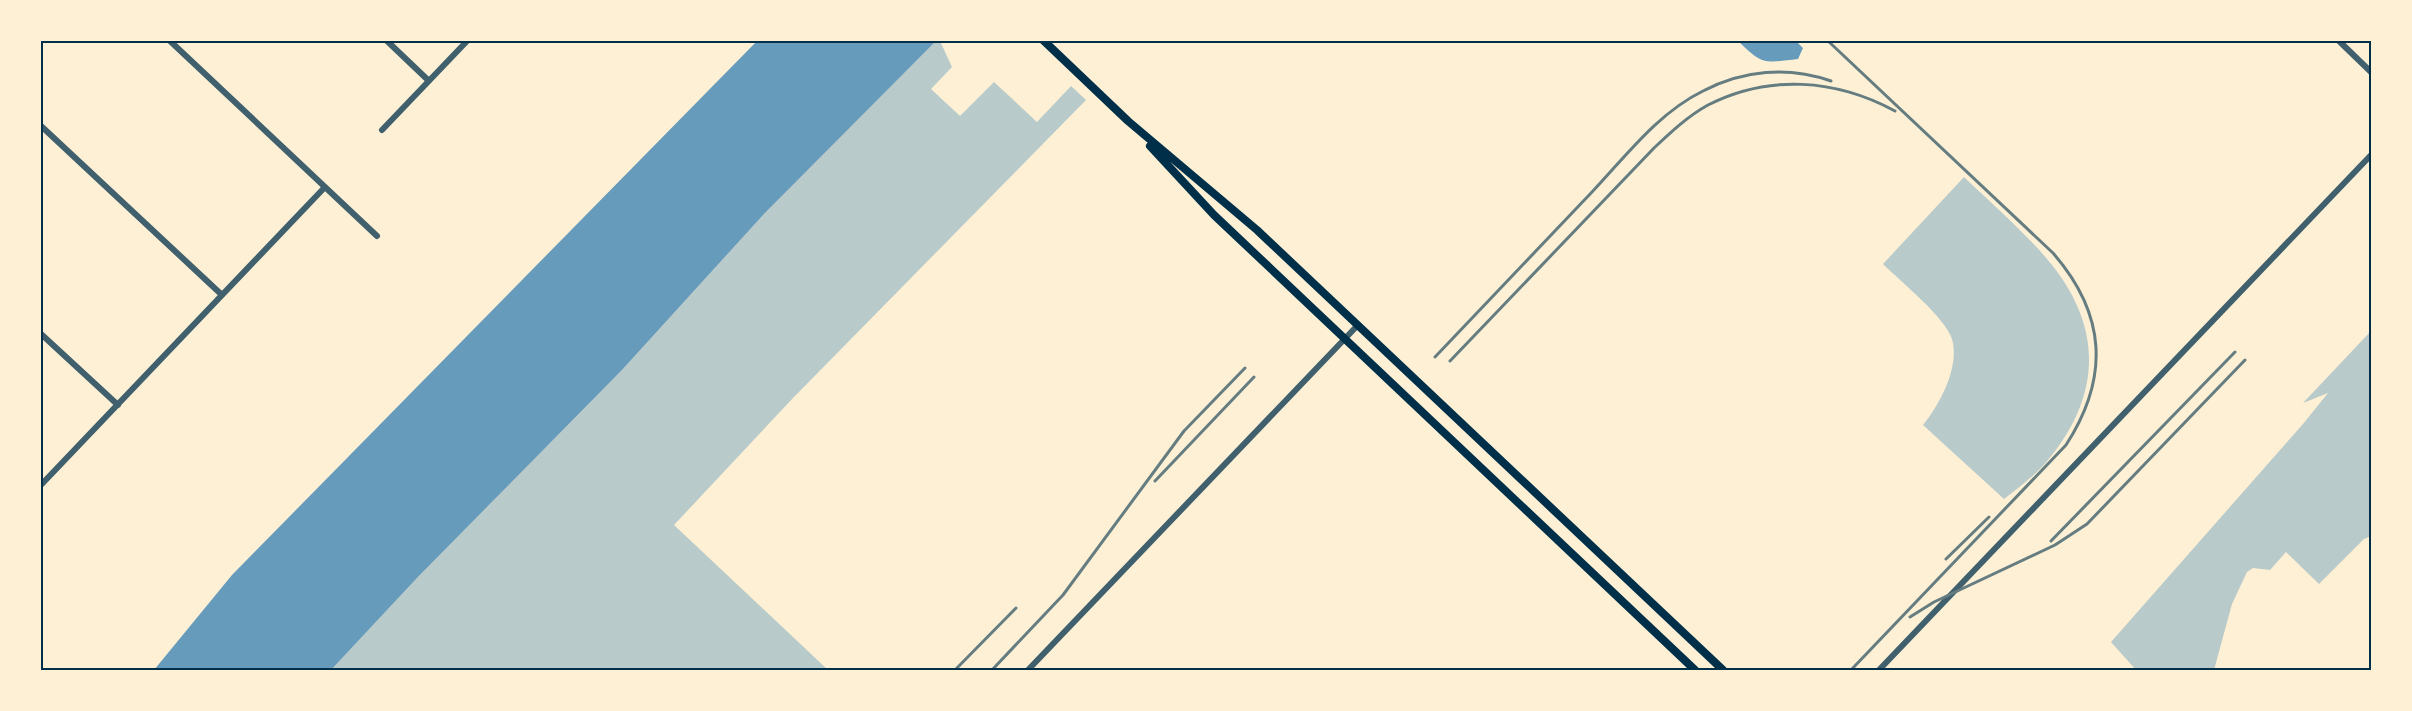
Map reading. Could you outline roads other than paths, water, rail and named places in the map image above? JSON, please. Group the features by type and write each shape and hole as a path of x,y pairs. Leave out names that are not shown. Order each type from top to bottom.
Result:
{"main road":[{"path":"1042,40 1128,121 1235,210 1723,670"},
{"path":"1128,121 1214,215 1695,670"}],"street":[{"path":"169,40 377,236"},
{"path":"386,40 429,81"},
{"path":"382,130 468,40"},
{"path":"2338,40 2372,73"},
{"path":"40,124 222,295"},
{"path":"1879,670 2372,154"},
{"path":"40,486 325,187"},
{"path":"1028,670 1357,326"},
{"path":"40,333 118,405"}],"water":[{"path":"758,40 936,41 764,214 622,370 417,578 331,670 154,670 232,575"},
{"path":"1738,41 1796,41 1803,48 1798,59 1770,61 1759,58"}],"railway":[{"path":"1827,40 2053,253 2071,276 2084,299 2092,323 2096,346 2095,370 2090,395 2080,420 2066,445 1851,670"},
{"path":"1435,357 1643,136 1671,111 1703,91 1734,78 1766,72 1782,72 1815,76 1831,81"},
{"path":"1450,361 1654,148 1673,130 1708,105 1755,88 1802,84 1849,92 1895,111"},
{"path":"2051,541 2235,352"},
{"path":"1910,617 1934,602 2055,545 2087,524 2245,360"},
{"path":"992,670 1063,595 1184,431 1245,368"},
{"path":"1155,481 1254,377"},
{"path":"1946,559 1989,517"},
{"path":"955,670 1016,608"}]}
